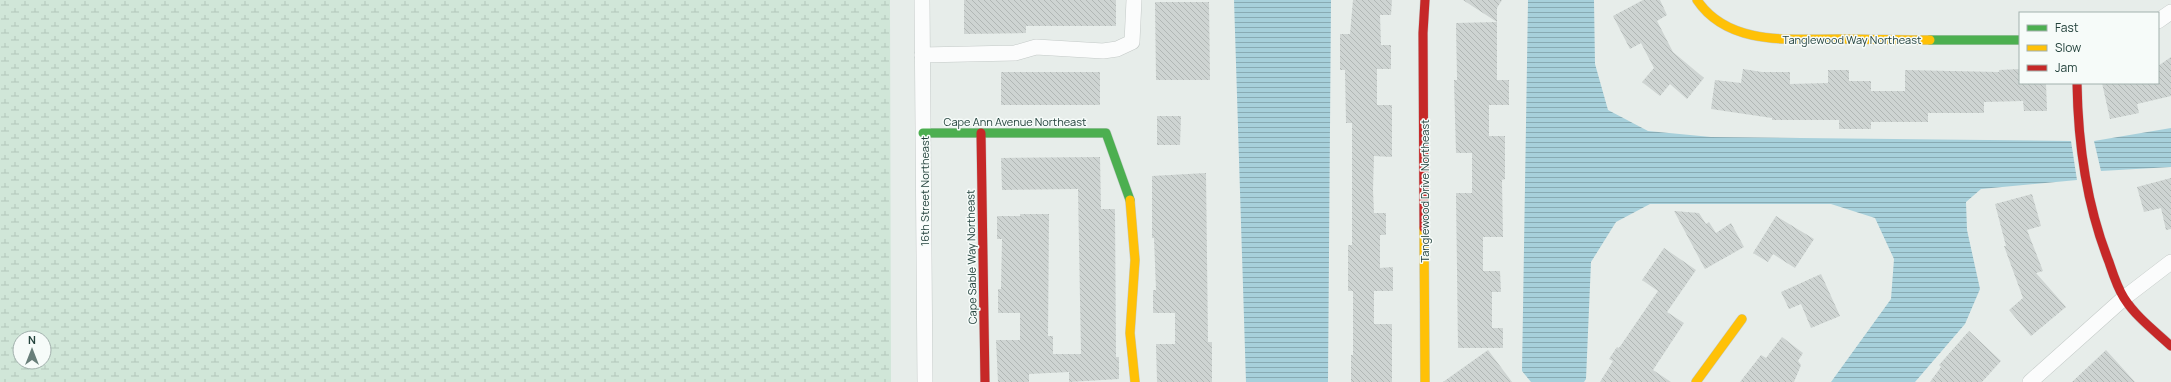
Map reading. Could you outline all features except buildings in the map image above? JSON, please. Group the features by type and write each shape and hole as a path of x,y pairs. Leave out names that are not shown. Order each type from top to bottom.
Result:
{"street":[{"name":"16th Street Northeast","path":"922,0 925,382"},
{"path":"922,55 1015,53 1036,47 1103,51 1116,49 1132,42 1134,0"},
{"name":"Tanglewood Drive Northeast","path":"1425,0 1423,32 1425,382"},
{"name":"Tanglewood Way Northeast","path":"1697,0 1703,10 1721,25 1742,34 1767,39 2019,40"},
{"path":"2159,20 2171,12"},
{"path":"2077,84 2079,138 2084,186 2099,240 2124,298 2139,318 2171,346"},
{"name":"Cape Ann Avenue Northeast","path":"923,133 1106,133 1130,198 1134,230 1135,260 1130,333 1135,382"},
{"name":"Cape Sable Way Northeast","path":"980,133 985,382"},
{"path":"2030,382 2124,298 2171,262"},
{"path":"1696,382 1742,319"}],"green space":[{"path":"0,0 890,0 891,382 0,382"}],"water":[{"path":"1234,0 1331,0 1328,382 1246,382"},
{"path":"1528,0 1594,0 1595,64 1608,110 1648,131 1711,137 2071,141 2077,180 1981,189 1966,202 1967,230 1980,289 1965,324 1915,382 1831,382 1891,299 1894,259 1875,218 1831,204 1650,204 1616,222 1591,262 1586,379 1584,382 1531,382 1522,371"},
{"path":"2171,128 2171,167 2101,171 2094,141"}],"traffic: fast":[{"path":"1930,40 2019,40"},
{"path":"923,133 1106,133 1130,200"}],"traffic: slow":[{"path":"1697,0 1710,15 1725,26 1742,33 1761,37 1780,39 1930,40"},
{"path":"1130,200 1135,260 1130,333 1135,382"},
{"path":"1424,228 1425,382"},
{"path":"1696,382 1742,319"}],"traffic: jam":[{"path":"1424,228 1423,33 1425,0"},
{"path":"2077,84 2079,129 2089,196 2094,218 2117,285 2134,311 2171,346"},
{"path":"981,133 985,382"}]}
